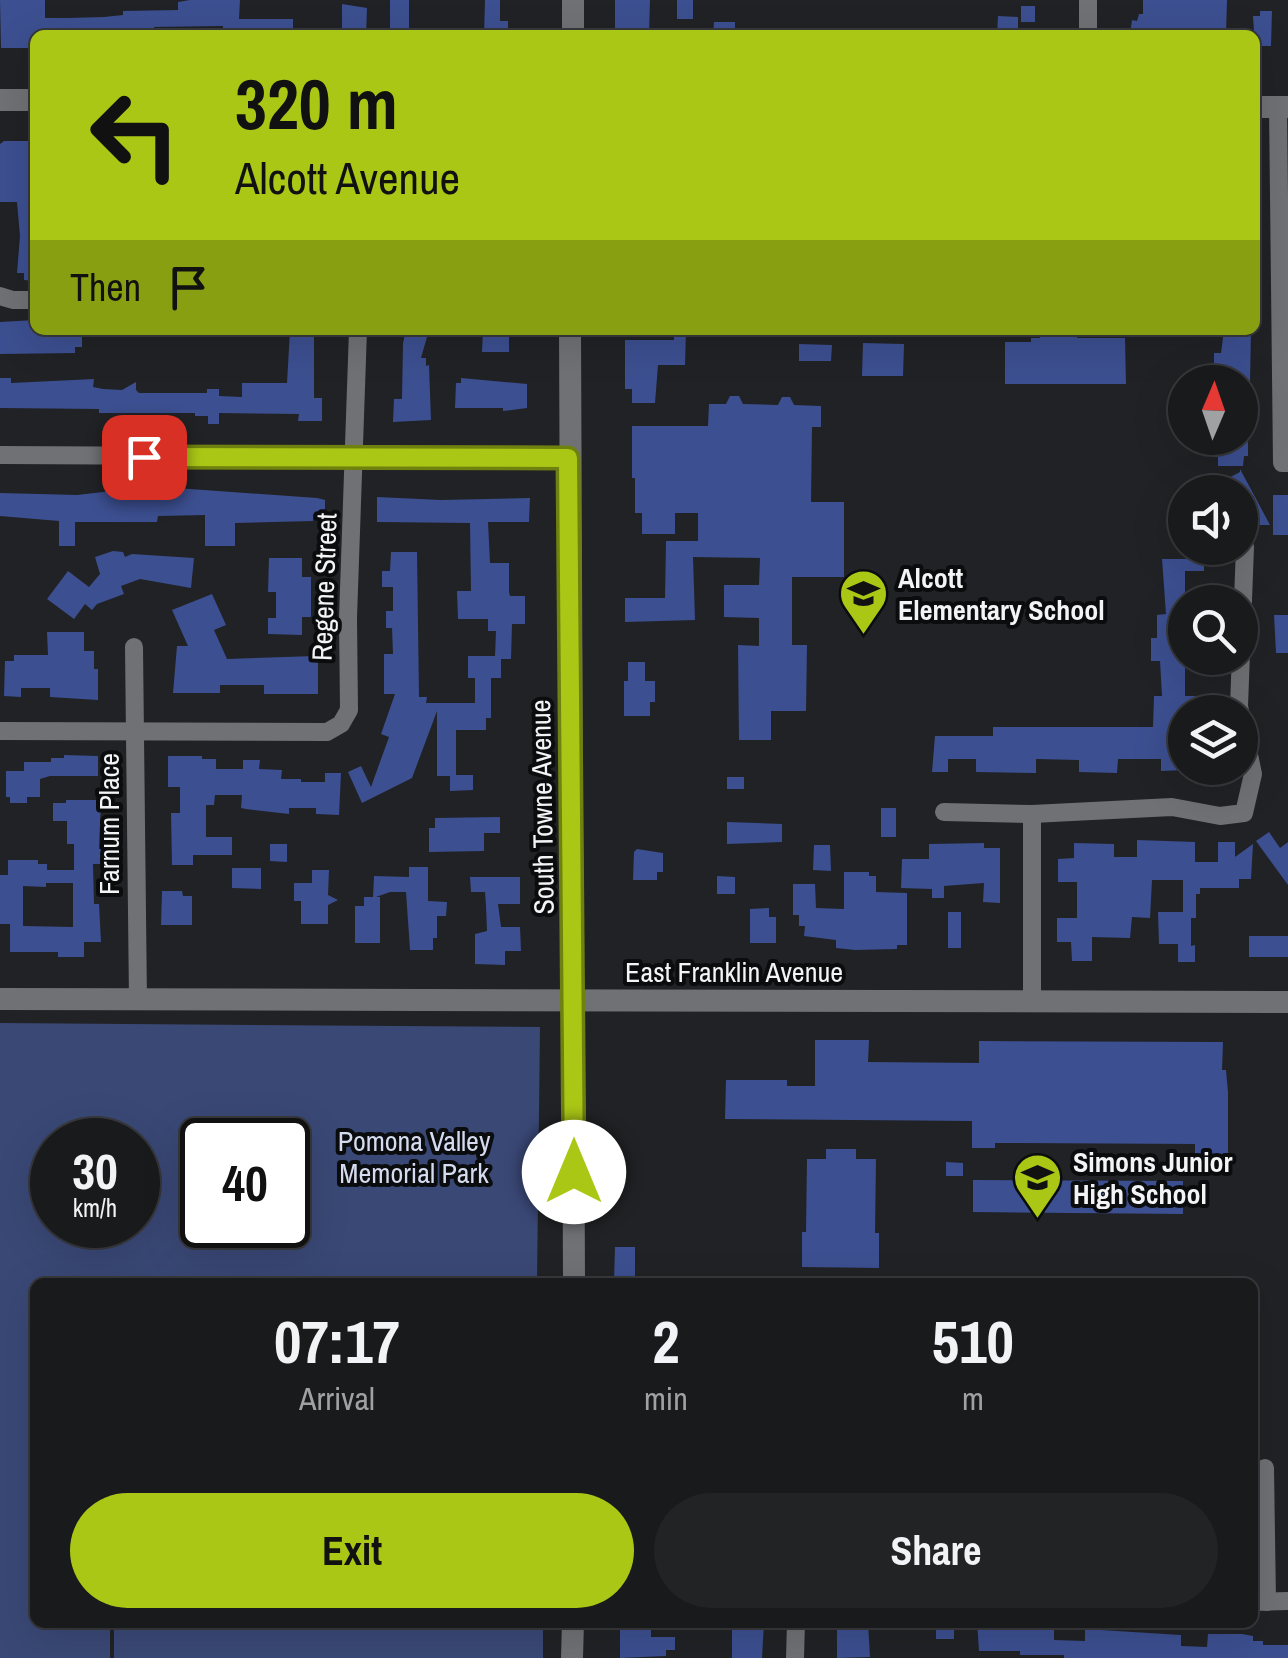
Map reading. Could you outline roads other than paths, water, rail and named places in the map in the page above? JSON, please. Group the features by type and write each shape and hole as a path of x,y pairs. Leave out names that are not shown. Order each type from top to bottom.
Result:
{"street":[{"path":"573,0 573,30"},
{"path":"1088,0 1088,30"},
{"path":"0,100 30,100"},
{"path":"1274,107 1282,464 1288,463"},
{"path":"0,296 30,300"},
{"name":"Regene Street","path":"136,732 327,732 342,724 349,710 348,618 358,335"},
{"name":"South Towne Avenue","path":"570,335 574,1278"},
{"path":"0,454 568,458"},
{"path":"944,812 1032,814 1172,808 1220,816 1244,813 1253,774 1239,706 1245,565"},
{"name":"Farnum Place","path":"134,646 138,1002"},
{"path":"0,731 136,732"},
{"path":"1032,814 1032,1002"},
{"name":"East Franklin Avenue","path":"0,999 1288,1002"},
{"path":"1265,1468 1260,1602 1288,1601"},
{"path":"572,1628 572,1658"},
{"path":"795,1658 796,1628"}],"place":[{"name":"Alcott Elementary School","path":"863,636"},
{"name":"Simons Junior High School","path":"1038,1220"}],"park label":[{"name":"Pomona Valley Memorial Park","path":"414,1157"}]}
